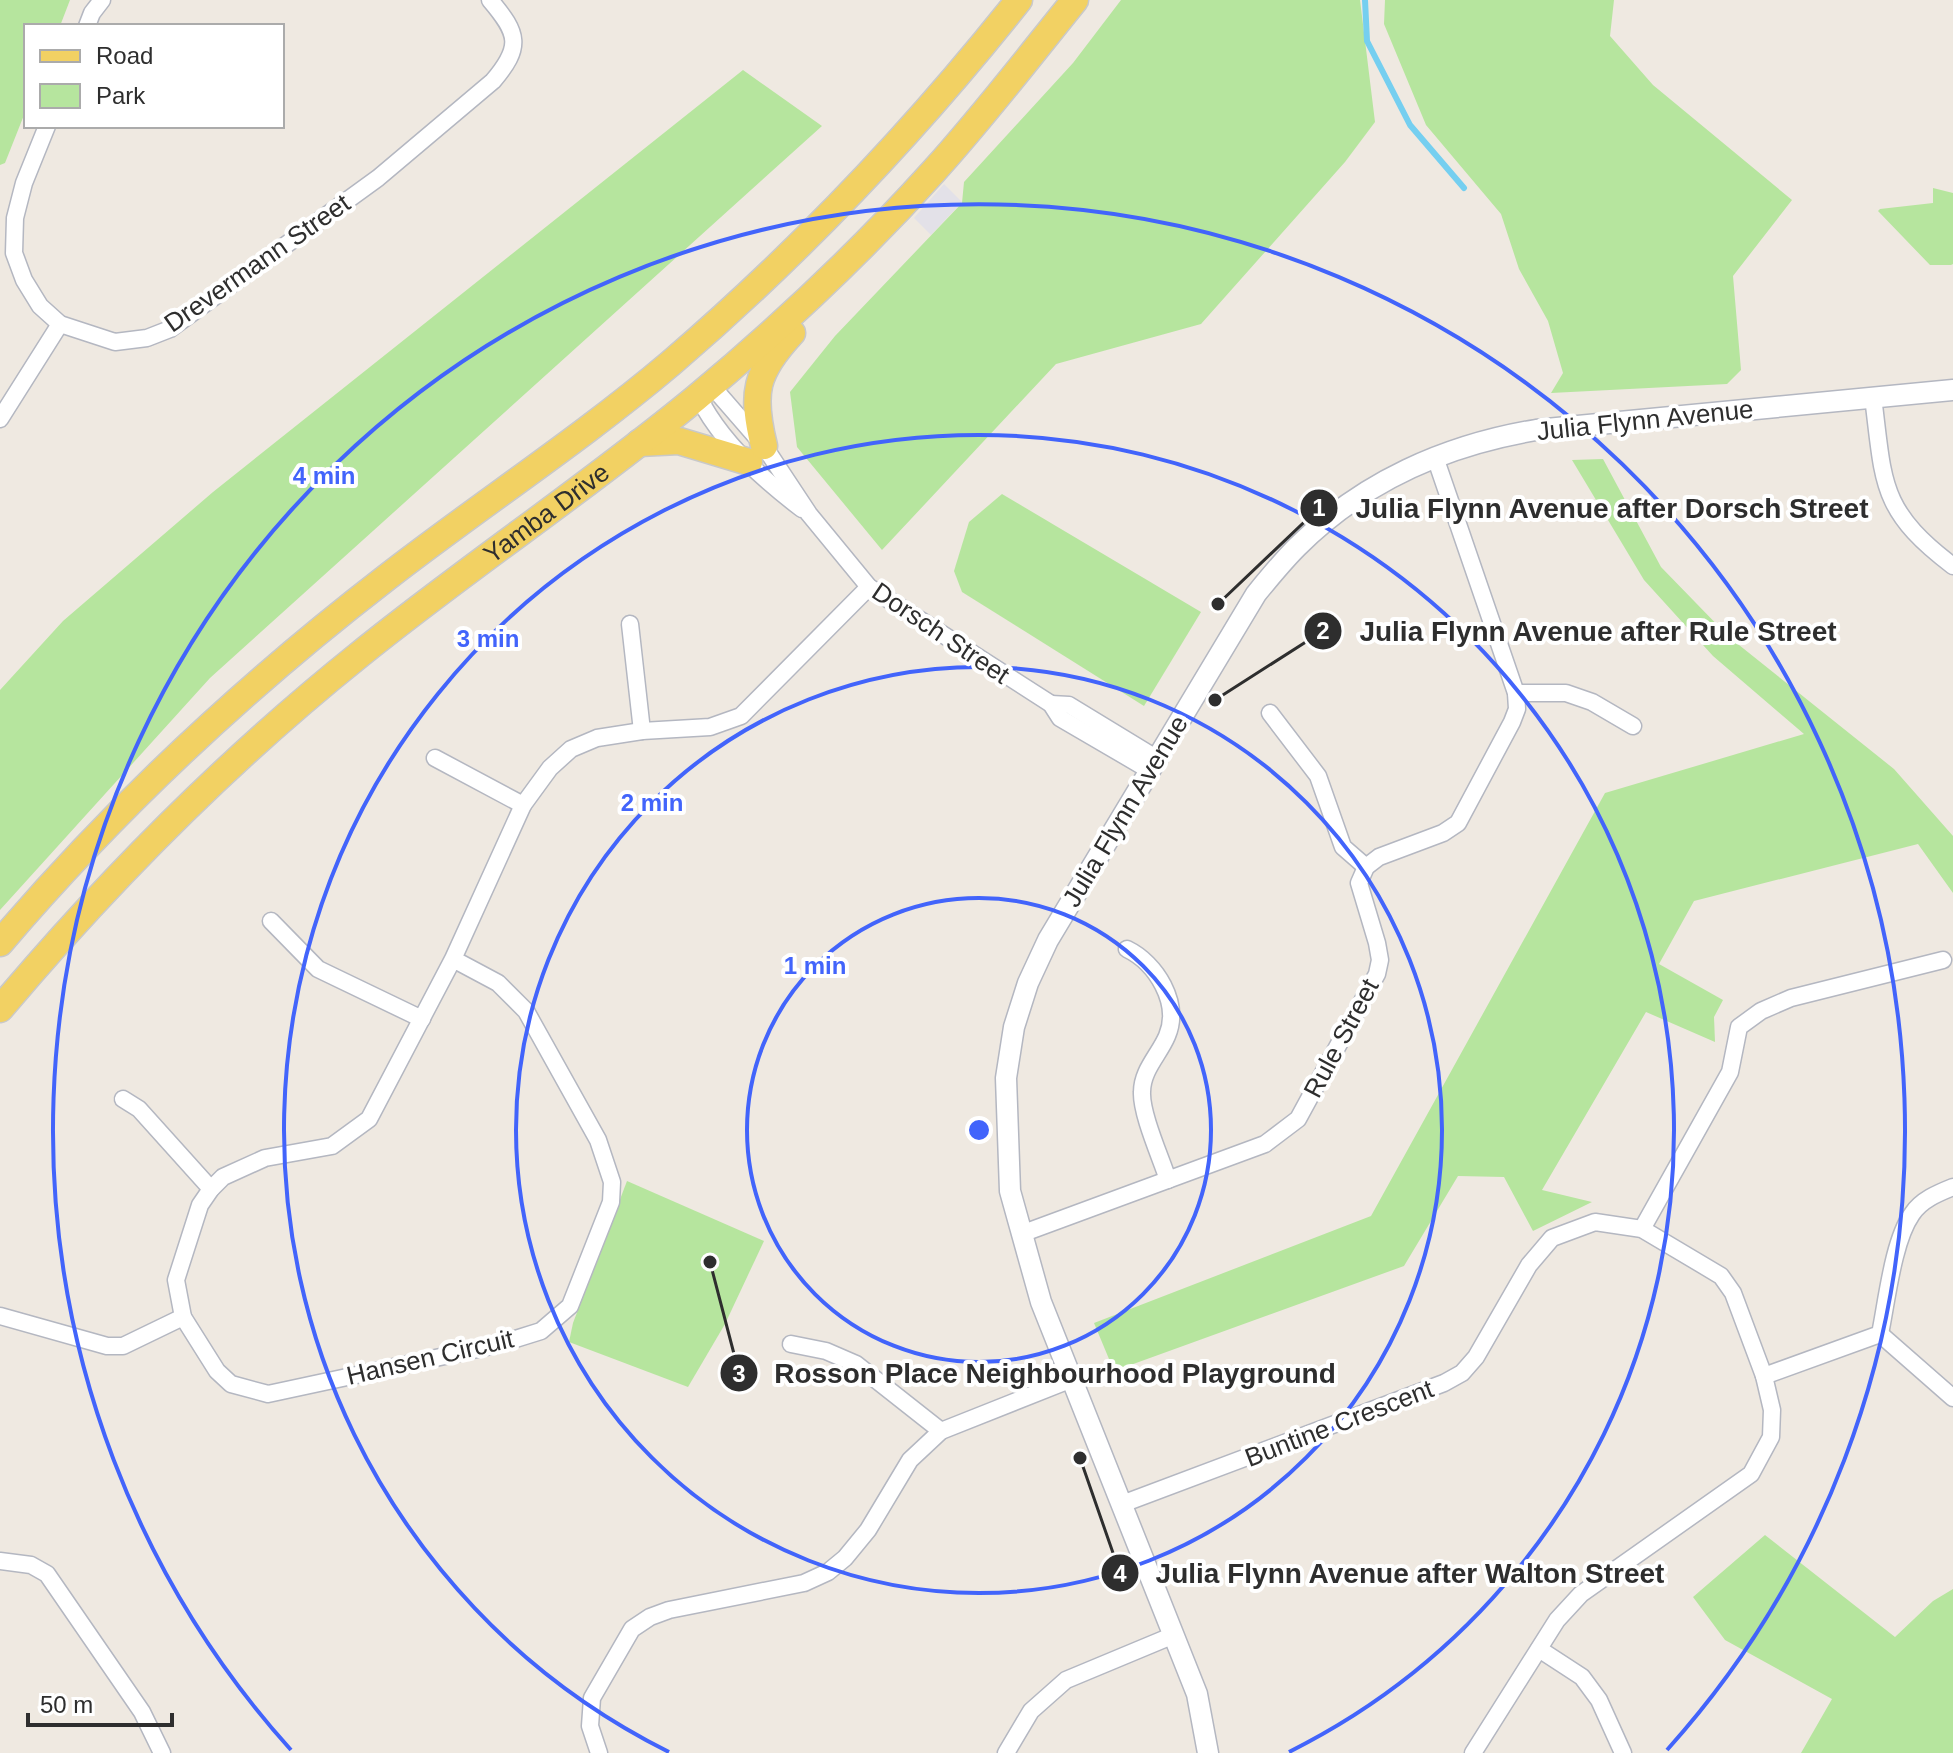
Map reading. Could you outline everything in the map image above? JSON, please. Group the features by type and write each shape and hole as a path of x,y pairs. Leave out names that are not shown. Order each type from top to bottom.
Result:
{"main road":[{"name":"Yamba Drive","path":"0,943 175,758 281,663 388,577 578,436 676,358 785,258 897,143 973,58 1019,0"},
{"name":"Yamba Drive","path":"0,1009 159,836 284,718 438,593 704,391 822,287 932,173 1075,0"},
{"path":"639,443 679,441 756,454 761,374 771,356 802,323 822,287"},
{"path":"676,358 704,391"}],"street":[{"path":"88,24 102,0"},
{"name":"Drevermann Street","path":"46,128 24,183 15,218 14,253 24,280 40,306 60,324 115,342 147,338 170,329 378,178 493,81 508,63 515,48 512,33 490,0"},
{"path":"0,419 60,324"},
{"name":"Julia Flynn Avenue","path":"1208,1753 1197,1694 1041,1302 1010,1191 1006,1078 1014,1027 1028,983 1048,940 1256,594 1296,547 1336,512 1386,479 1435,457 1494,437 1536,430 1953,390"},
{"name":"Dorsch Street","path":"704,391 709,418 756,454"},
{"name":"Dorsch Street","path":"704,391 756,454 767,483 809,514 875,592 1051,704 1069,705 1153,764"},
{"path":"1873,397 1884,480 1893,506 1923,543 1953,566"},
{"path":"1270,713 1318,776 1343,847 1366,867 1379,857 1443,833 1458,823 1512,722 1517,709 1516,693 1435,457"},
{"path":"123,1099 139,1109 211,1189 223,1177 265,1158 332,1146 369,1119 453,959 523,805 550,768 571,749 597,738 642,731 710,727 741,716 875,592"},
{"path":"630,624 642,731"},
{"path":"1516,693 1566,693 1592,702 1633,726"},
{"path":"435,758 523,805"},
{"name":"Rule Street","path":"1021,1234 1265,1144 1298,1119 1377,974 1380,960 1377,943 1359,883 1366,867"},
{"path":"271,921 318,969 422,1019"},
{"path":"1127,949 1137,954 1160,978 1170,1006 1168,1034 1148,1067 1141,1089 1142,1103 1168,1180"},
{"name":"Hansen Circuit","path":"211,1189 200,1205 176,1280 183,1317 217,1371 231,1384 268,1394 496,1345 541,1331 570,1306 611,1202 612,1182 598,1140 526,1011 498,983 453,959"},
{"path":"1642,1229 1730,1072 1739,1027 1761,1011 1791,998 1943,960"},
{"path":"1880,1334 1902,1233 1913,1211 1934,1194 1953,1187"},
{"name":"Buntine Crescent","path":"1122,1504 1444,1383 1462,1373 1476,1357 1529,1265 1552,1238 1595,1222 1642,1229 1721,1276 1733,1293 1764,1376 1772,1410 1771,1437 1751,1474 1581,1594 1557,1620 1473,1753"},
{"path":"0,1316 107,1346 123,1346 183,1317"},
{"path":"1764,1376 1880,1334"},
{"path":"1880,1334 1953,1398"},
{"path":"791,1344 826,1351 856,1364 941,1431"},
{"path":"599,1753 590,1726 592,1698 632,1629 650,1617 669,1610 804,1583 828,1572 845,1558 868,1530 910,1460 941,1431 1072,1379"},
{"path":"0,1561 31,1565 47,1574 142,1712 162,1753"},
{"path":"1006,1753 1031,1711 1066,1680 1174,1635"},
{"path":"1539,1649 1582,1677 1599,1700 1623,1753"}],"shaded area":[{"path":"944,184 962,202 931,235 914,218"}],"green space":[{"path":"0,0 70,0 61,24 24,24 24,115 5,163 0,165"},
{"path":"1121,0 1360,0 1375,122 1345,162 1201,324 1056,364 882,550 797,447 790,392 835,336 962,203 964,182 1073,63"},
{"path":"1385,0 1614,0 1610,36 1653,85 1792,200 1733,276 1741,370 1727,384 1551,393 1563,373 1548,321 1519,269 1501,214 1426,125 1384,24"},
{"path":"743,70 822,126 210,678 0,910 0,690 63,621 213,492"},
{"path":"1933,188 1953,193 1951,265 1930,265 1878,211 1933,203"},
{"path":"1603,459 1661,567 1729,637 1894,769 1953,836 1953,893 1918,844 1694,901 1659,964 1723,1000 1714,1017 1715,1042 1646,1012 1542,1190 1592,1202 1533,1231 1504,1177 1458,1176 1404,1266 1114,1371 1094,1323 1371,1216 1605,793 1804,734 1713,656 1644,580 1572,460"},
{"path":"1002,494 1201,612 1144,706 962,592 954,571 969,522"},
{"path":"627,1181 764,1241 725,1324 688,1387 569,1342 573,1323"},
{"path":"1765,1535 1895,1637 1933,1601 1953,1589 1953,1753 1801,1753 1832,1699 1725,1640 1693,1597"}],"waterway":[{"path":"1365,0 1367,41 1410,125 1464,188"}],"place":[{"name":"Julia Flynn Avenue after Dorsch Street","path":"1218,604"},
{"name":"Julia Flynn Avenue after Rule Street","path":"1215,700"},
{"name":"Rosson Place Neighbourhood Playground","path":"710,1262"},
{"name":"Julia Flynn Avenue after Walton Street","path":"1080,1458"}]}
